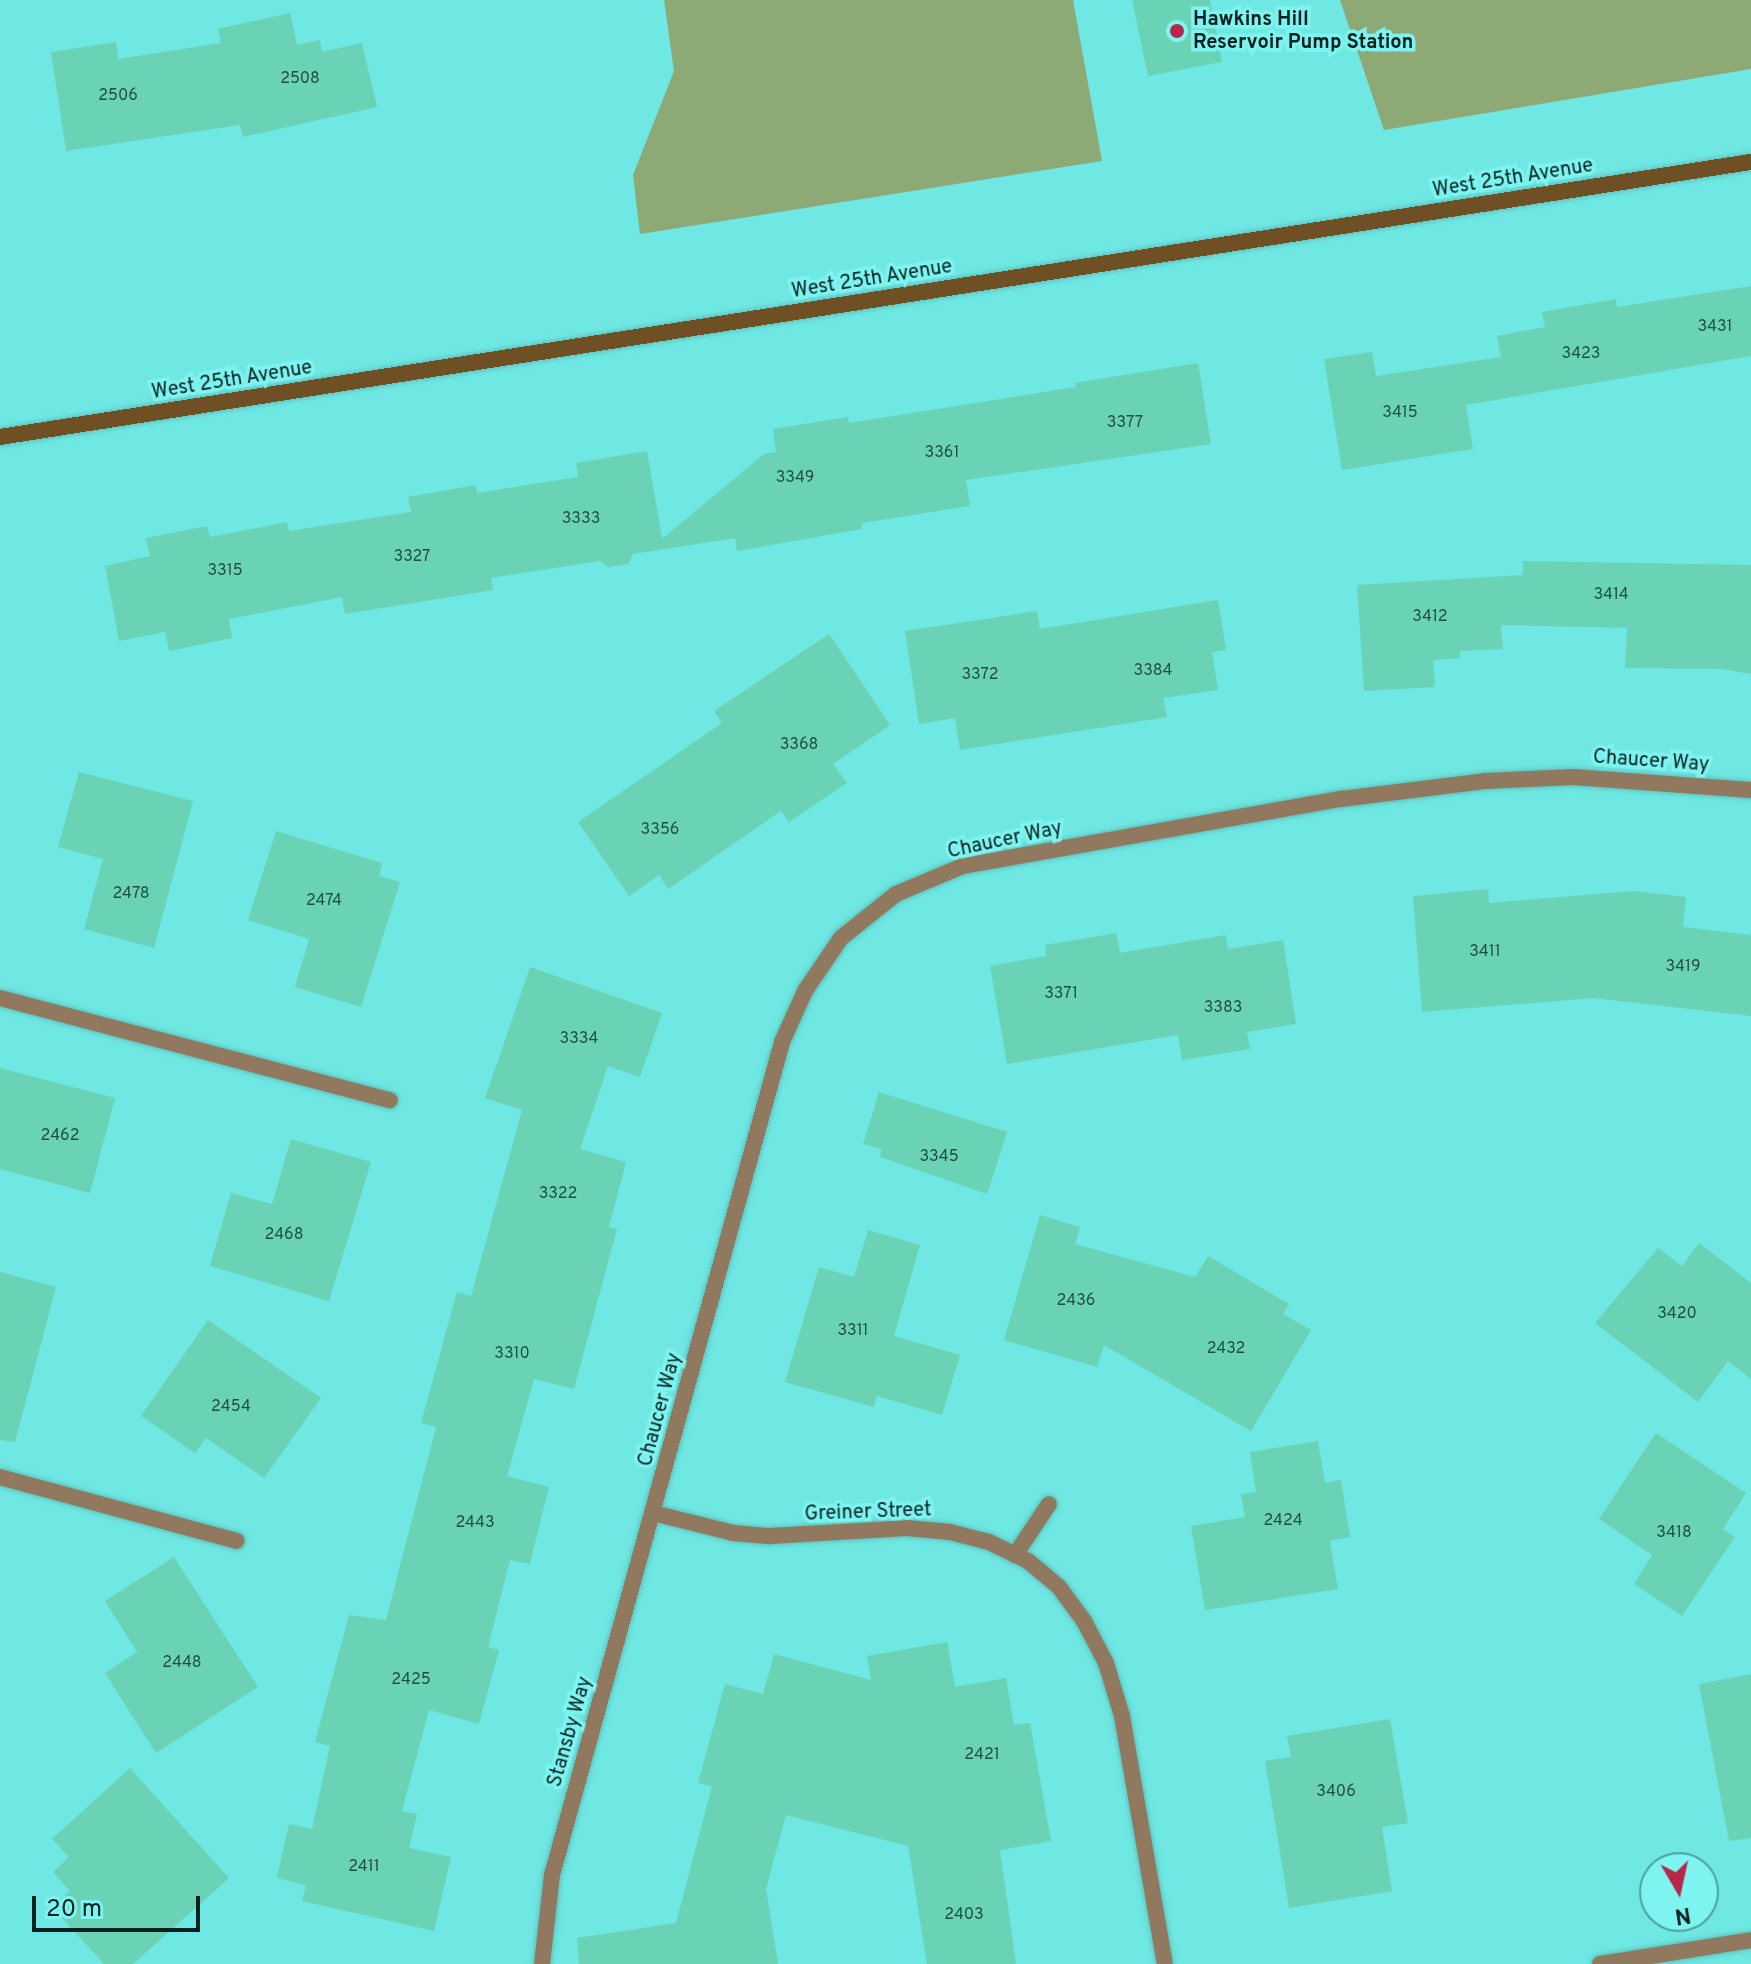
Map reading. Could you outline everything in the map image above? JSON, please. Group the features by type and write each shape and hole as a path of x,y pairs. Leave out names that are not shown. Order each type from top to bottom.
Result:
{"street":[{"name":"West 25th Avenue","path":"0,437 1751,162"},
{"name":"Chaucer Way","path":"653,1513 782,1042 805,991 841,938 896,894 963,866 1394,791 1485,781 1573,777 1751,790"},
{"path":"0,998 390,1100"},
{"path":"0,1477 237,1541"},
{"path":"1015,1555 1049,1504"},
{"name":"Greiner Street","path":"653,1513 703,1527 770,1536 907,1528 950,1532 989,1542 1028,1561 1059,1587 1084,1621 1106,1663 1122,1716 1165,1964"},
{"name":"Stansby Way","path":"542,1964 552,1875 653,1513"},
{"path":"1600,1964 1751,1940"}],"green space":[{"path":"664,0 1073,0 1102,161 640,234 633,175 674,71"},
{"path":"1340,0 1751,0 1751,69 1384,130"}],"building":[{"name":"Hawkins Hill Reservoir Pump Station","path":"1132,0 1210,0 1222,62 1148,76"},
{"path":"290,13 297,45 320,40 322,52 362,43 377,107 243,137 240,125 66,151 51,52 116,42 118,59 221,43 218,29"},
{"path":"1751,286 1751,356 1466,405 1473,449 1342,470 1324,359 1372,352 1376,376 1501,357 1497,336 1545,327 1542,312 1616,299 1617,307"},
{"path":"1198,363 1211,444 966,480 970,506 862,523 862,529 737,551 735,538 633,554 628,564 608,567 600,561 491,578 493,590 345,614 342,597 229,619 232,638 169,651 165,632 119,641 105,566 150,556 146,538 207,526 210,537 287,522 289,531 411,512 408,497 476,485 477,493 578,477 576,463 647,451 662,539 764,454 776,452 773,429 848,417 849,423 1076,387 1075,383"},
{"path":"1523,561 1751,565 1751,674 1722,669 1625,668 1627,628 1501,625 1503,649 1460,651 1460,658 1433,660 1435,687 1364,691 1357,585 1523,575"},
{"path":"1218,600 1226,650 1212,652 1218,690 1163,698 1167,717 960,750 955,718 919,724 905,631 1037,611 1040,629"},
{"path":"829,634 890,725 833,764 847,783 789,822 781,811 668,889 659,875 629,896 578,822 722,723 714,711"},
{"path":"79,772 193,801 154,948 84,929 103,859 58,847"},
{"path":"276,831 382,863 379,876 400,882 361,1007 295,987 309,939 248,920"},
{"path":"1488,889 1489,903 1634,891 1686,897 1683,927 1751,935 1751,1016 1593,998 1422,1012 1413,896"},
{"path":"1116,933 1120,953 1226,935 1228,949 1283,940 1296,1024 1247,1032 1250,1049 1182,1060 1178,1035 1007,1064 990,966 1046,956 1045,945"},
{"path":"530,967 662,1013 640,1077 608,1066 580,1149 626,1162 609,1227 617,1229 574,1389 534,1379 507,1476 549,1487 530,1564 510,1560 488,1647 499,1650 479,1724 429,1710 402,1811 417,1814 409,1848 451,1857 434,1931 302,1901 306,1885 277,1878 289,1824 312,1829 330,1746 315,1742 349,1615 386,1620 436,1427 421,1423 457,1292 471,1296 522,1110 485,1098"},
{"path":"0,1068 115,1098 90,1193 0,1169"},
{"path":"879,1092 1007,1132 987,1194 880,1157 882,1149 863,1144"},
{"path":"291,1139 371,1162 329,1301 210,1266 231,1193 272,1204"},
{"path":"1040,1215 1080,1227 1075,1244 1195,1277 1208,1256 1289,1304 1283,1314 1311,1330 1251,1431 1104,1345 1097,1367 1004,1340"},
{"path":"868,1230 920,1245 894,1336 960,1355 942,1415 877,1396 874,1407 785,1382 819,1267 854,1277"},
{"path":"1699,1243 1751,1283 1751,1379 1728,1361 1698,1402 1595,1323 1658,1248 1682,1266"},
{"path":"0,1272 56,1287 15,1442 0,1440"},
{"path":"208,1320 321,1398 264,1478 206,1438 195,1453 141,1416"},
{"path":"1656,1433 1746,1493 1723,1529 1735,1537 1682,1616 1634,1584 1652,1555 1599,1519"},
{"path":"1318,1441 1325,1483 1341,1480 1350,1537 1330,1541 1338,1589 1205,1610 1191,1526 1245,1517 1241,1494 1256,1492 1250,1452"},
{"path":"174,1557 258,1687 156,1753 105,1673 137,1652 105,1601"},
{"path":"947,1642 955,1687 1006,1678 1014,1725 1030,1723 1051,1841 1000,1850 1016,1964 927,1964 908,1846 786,1815 766,1889 778,1964 579,1964 577,1938 676,1923 712,1786 698,1783 725,1684 763,1694 774,1654 871,1680 867,1656"},
{"path":"1751,1674 1751,1838 1729,1841 1699,1684"},
{"path":"1390,1719 1408,1823 1382,1827 1392,1891 1289,1908 1265,1761 1291,1757 1287,1736"},
{"path":"130,1768 229,1878 133,1964 104,1964 52,1907 70,1891 53,1872 69,1857 52,1839"}],"place":[{"name":"Hawkins Hill Reservoir Pump Station","path":"1177,31"}]}
